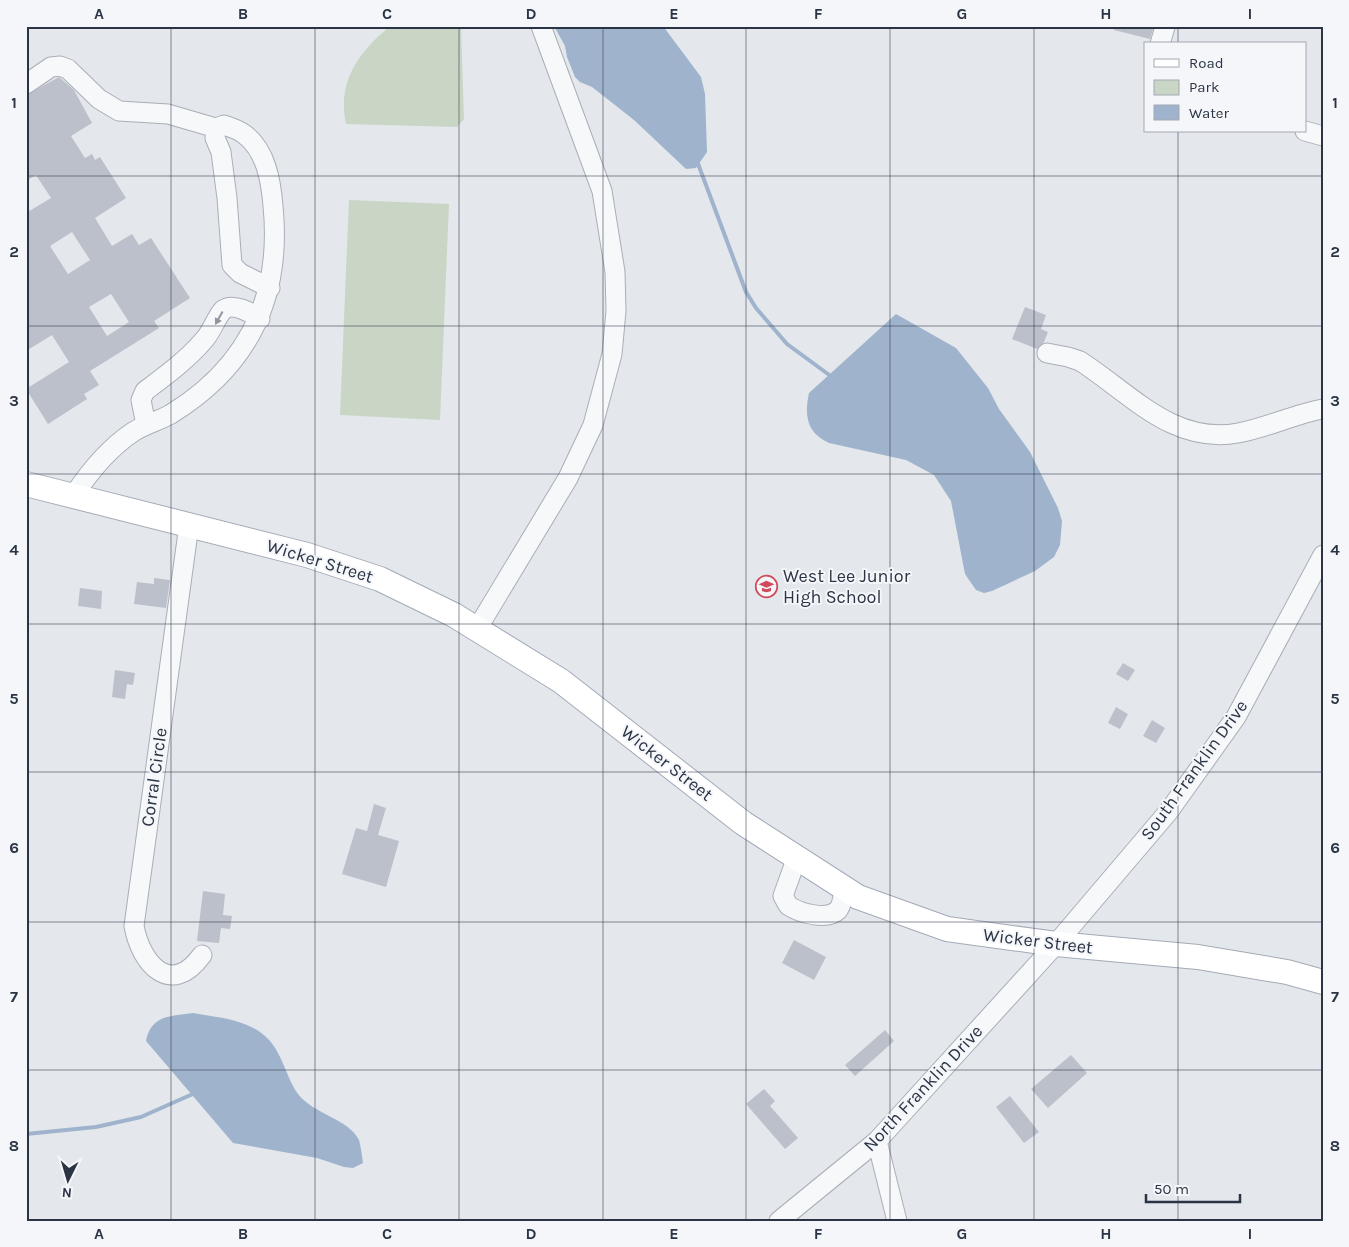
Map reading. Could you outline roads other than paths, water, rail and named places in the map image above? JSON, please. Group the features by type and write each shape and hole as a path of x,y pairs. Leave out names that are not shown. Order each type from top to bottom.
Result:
{"main road":[{"name":"Wicker Street","path":"26,484 307,555 380,579 454,615 561,681 743,823 858,897 948,930 1056,944 1198,957 1286,972 1323,982"}],"street":[{"path":"477,629 568,478 594,425 612,354 616,311 615,272 602,192 541,26"},
{"path":"26,84 51,67 60,66 68,69 99,99 118,111 168,114 216,128 224,125 245,134 263,157 271,183 275,225 274,265 270,288 260,319 247,343 227,367 195,397 170,414 134,431 110,450 86,477 74,495"},
{"path":"216,128 214,138 221,152 227,198 232,265 240,273 270,288"},
{"path":"1306,131 1323,136"},
{"path":"146,425 141,400 145,391 193,352 205,339 223,310 231,308 250,312 260,319"},
{"path":"1046,353 1068,356 1080,361 1152,413 1174,426 1198,433 1236,434 1323,409"},
{"name":"Corral Circle","path":"189,524 134,926 141,950 157,970 168,975 181,974 192,969 202,956"},
{"name":"South Franklin Drive","path":"1056,944 1169,811 1236,717 1323,555"},
{"path":"797,857 783,896 788,906 812,914 826,916 833,914 839,910 845,888"},
{"name":"North Franklin Drive","path":"779,1221 877,1141 1056,944"},
{"path":"877,1141 897,1221"}],"water":[{"path":"554,26 663,26 701,77 705,94 707,152 696,168 686,169 634,120 592,87 580,82 575,77 565,46"},
{"path":"896,314 956,348 988,388 999,409 1030,452 1058,508 1062,521 1060,545 1054,557 1035,571 992,591 984,593 976,590 965,574 951,501 934,475 906,460 829,443 816,434 809,423 807,409 809,393"},
{"path":"193,1013 245,1024 267,1038 278,1053 298,1094 312,1107 339,1121 354,1133 359,1140 363,1163 353,1168 344,1167 317,1158 233,1143 146,1041 152,1026 163,1018"}],"waterway":[{"path":"697,161 746,292 756,308 787,344 832,377"},
{"path":"26,1134 96,1127 141,1117 195,1093"}],"place":[{"name":"West Lee Junior High School","path":"767,586"}]}
